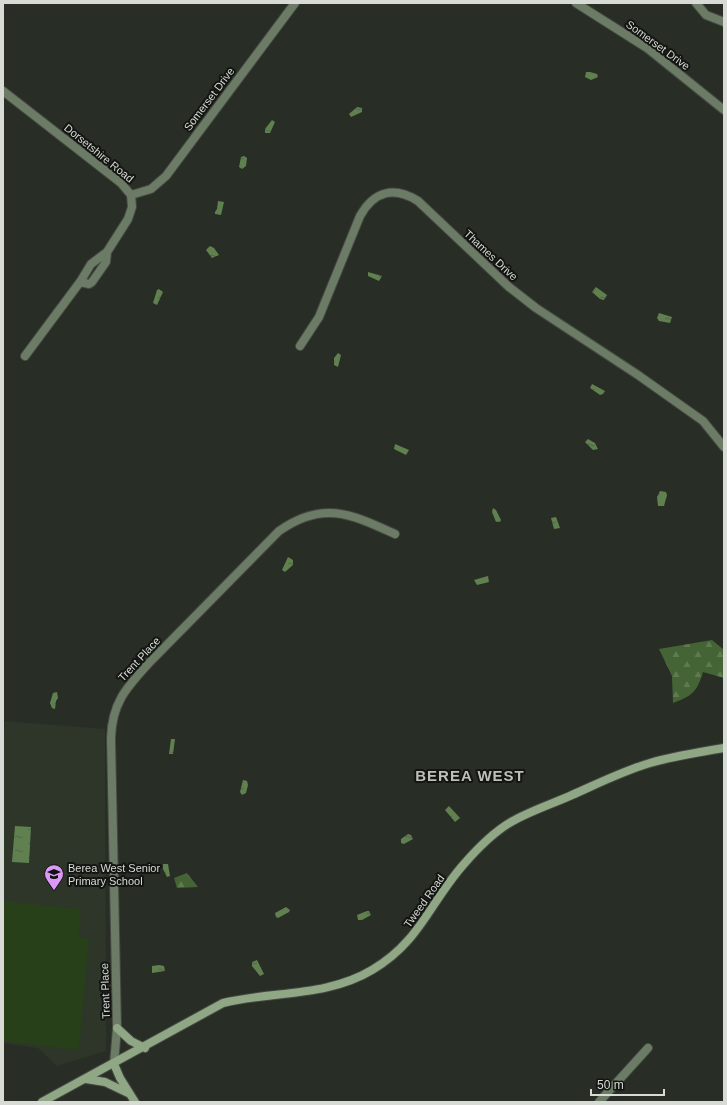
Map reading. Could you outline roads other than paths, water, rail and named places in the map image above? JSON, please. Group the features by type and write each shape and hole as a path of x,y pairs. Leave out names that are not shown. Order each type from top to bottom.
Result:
{"street":[{"name":"Somerset Drive","path":"131,195 151,189 166,176 295,3"},
{"name":"Somerset Drive","path":"576,3 647,48 724,110"},
{"path":"696,3 706,15 724,22"},
{"name":"Dorsetshire Road","path":"3,91 121,183 131,195 132,207 128,219 107,252 106,262 92,282 89,284 80,282 25,356"},
{"name":"Thames Drive","path":"300,346 319,317 360,216 367,203 374,197 386,193 409,195 418,201 509,287 536,308 703,421 724,447"},
{"name":"Trent Place","path":"114,1064 117,1028 111,738 113,716 116,704 130,683 149,663 279,531 291,522 312,514 333,512 362,520 396,534"},
{"name":"Tweed Road","path":"42,1102 145,1048 223,1004 240,999 328,988 356,980 392,957 407,943 422,925 444,890 464,864 488,840 511,822 605,780 648,763 674,756 724,748"},
{"path":"117,1028 131,1040 145,1048"},
{"path":"599,1102 648,1048"},
{"path":"114,1064 120,1078 135,1102"},
{"path":"84,1079 105,1082 130,1094"}],"water":[{"path":"586,72 597,74 598,77 591,80 585,77"},
{"path":"357,107 362,108 362,112 351,117 349,114"},
{"path":"272,120 275,122 270,133 265,133 265,129"},
{"path":"244,156 247,158 246,166 242,169 239,167 241,157"},
{"path":"218,201 224,202 221,215 215,214"},
{"path":"210,246 214,248 219,255 212,258 206,250"},
{"path":"368,272 382,276 379,281 368,276"},
{"path":"596,287 607,295 604,300 600,299 592,292"},
{"path":"159,289 163,292 157,305 153,303 157,290"},
{"path":"659,313 672,317 670,323 659,321 657,318"},
{"path":"338,353 341,355 338,367 334,365 334,358"},
{"path":"592,384 605,391 603,394 600,395 590,388"},
{"path":"588,439 595,443 598,449 593,450 585,442"},
{"path":"395,444 409,450 406,455 394,449"},
{"path":"660,491 666,492 667,495 664,506 658,506 657,497"},
{"path":"493,508 496,510 501,520 500,522 496,522 492,512"},
{"path":"556,517 560,528 554,529 551,518"},
{"path":"288,557 293,560 293,565 285,572 282,570"},
{"path":"488,576 489,582 477,585 474,580"},
{"path":"57,692 58,698 55,709 52,708 50,703 53,693"},
{"path":"171,739 175,739 173,754 169,754"},
{"path":"243,780 247,781 248,785 246,793 242,795 240,792"},
{"path":"449,806 460,818 455,822 445,810"},
{"path":"15,826 31,827 29,863 12,862"},
{"path":"408,834 411,835 413,839 404,844 401,843 401,839"},
{"path":"163,864 168,864 170,876 167,877 163,869"},
{"path":"286,907 290,910 289,912 278,918 276,917 275,913"},
{"path":"369,911 371,915 362,920 358,920 357,915"},
{"path":"257,960 264,974 260,976 252,966 252,962"},
{"path":"152,966 164,966 165,971 152,973"}],"place":[{"name":"Berea West Senior Primary School","path":"54,891"}],"district":[{"name":"BEREA WEST","path":"470,776"}]}
